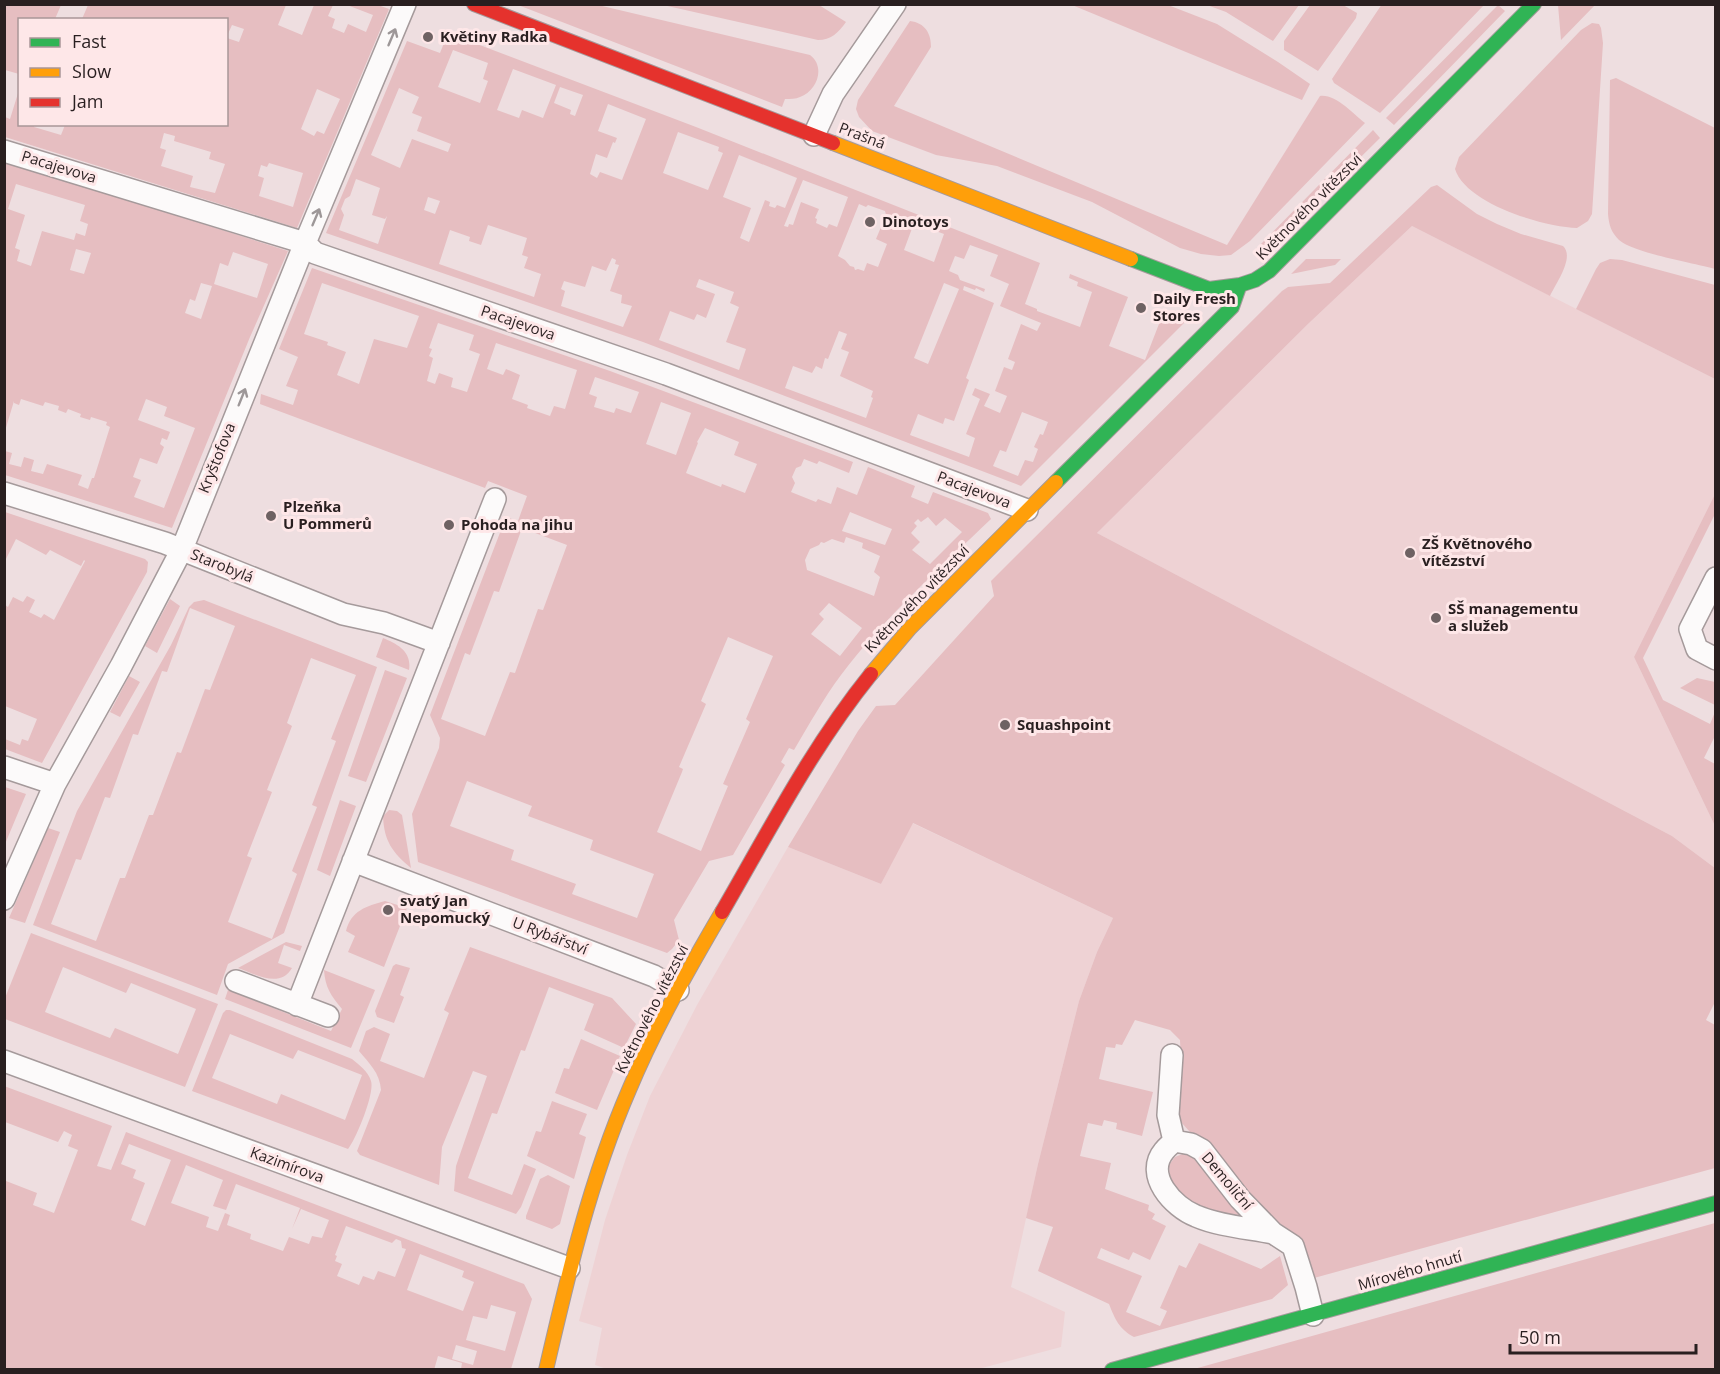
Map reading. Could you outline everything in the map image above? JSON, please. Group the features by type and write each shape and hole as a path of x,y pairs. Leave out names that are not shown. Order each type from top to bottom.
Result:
{"street":[{"name":"Kryštofova","path":"4,899 55,784 121,666 182,549 305,243 405,4"},
{"name":"Prašná","path":"474,4 1209,289 1239,287"},
{"path":"814,135 833,94 895,4"},
{"name":"Květnového vítězství","path":"546,1370 569,1268 588,1201 609,1136 628,1089 678,990 818,746 843,710 875,667 910,628 1232,307 1239,287 1257,280 1269,271 1534,4"},
{"name":"Pacajevova","path":"4,151 305,243 315,253 666,374 1027,510"},
{"name":"Starobylá","path":"4,493 182,549 343,614 384,623 439,643"},
{"path":"297,1005 495,499"},
{"path":"1716,578 1690,629 1697,650 1716,659"},
{"path":"4,767 55,784"},
{"name":"U Rybářství","path":"353,861 654,976 678,990"},
{"path":"236,981 328,1016"},
{"path":"1172,1055 1168,1115 1174,1142"},
{"name":"Kazimírova","path":"4,1061 569,1268"},
{"name":"Demoliční","path":"1273,1233 1195,1216 1175,1202 1162,1187 1157,1171 1162,1152 1174,1142 1191,1144 1202,1150 1240,1199 1273,1233 1293,1246 1306,1287 1312,1316"},
{"name":"Mírového hnutí","path":"1112,1370 1716,1203"}],"shaded area":[{"path":"1382,4 1484,5 1380,113 1334,83 1332,79"},
{"path":"1558,4 1595,5 1561,40"},
{"path":"4,5 61,5 55,18 18,18 18,74 5,70"},
{"path":"88,5 286,5 278,25 302,35 314,5 333,5 328,16 335,19 332,28 344,33 348,24 366,32 373,15 347,5 378,5 389,9 297,228 5,137 5,117 10,119 18,93 18,126 34,126 61,135 65,126 228,126 228,38 239,42 244,29 232,25 228,34 228,18 82,18","holes":["317,89 340,99 324,134 317,131 314,136 301,129","164,133 175,136 174,141 211,152 209,159 225,164 215,193 190,187 193,176 161,166 166,150 160,148","269,163 303,173 293,207 259,196 264,178 258,176 261,165 267,167"]},
{"path":"518,5 598,5 810,55 818,66 817,78 811,90 797,98 785,99 782,107"},
{"path":"663,5 819,5 846,22 834,35 818,40"},
{"path":"1072,5 1168,5 1217,24 1310,84 1302,100"},
{"path":"1207,5 1299,5 1273,41 1226,12"},
{"path":"1310,5 1343,5 1357,13 1356,18 1318,71 1284,50 1284,41"},
{"path":"1498,5 1505,11 1394,125 1386,118"},
{"path":"910,21 923,26 930,37 931,47 894,106 1227,245 1320,96 1338,101 1365,123 1250,241 1231,255 1201,254 1180,248 1092,202 997,166 936,155 872,131 859,117 856,109 858,100"},
{"path":"1592,23 1599,24 1603,43 1592,214 1588,221 1577,228 1546,223 1508,211 1474,193 1462,182 1455,169 1459,157 1581,30"},
{"path":"448,33 696,127 1040,263 1025,304 1037,311 1080,327 1092,292 1077,286 1078,282 1069,278 1070,274 1128,297 1109,346 1145,360 1164,311 1186,318 1184,323 1021,486 643,342 326,233 407,41 440,53","holes":["453,50 488,63 483,79 488,81 480,103 438,87","513,69 556,85 543,118 522,110 519,118 497,110","560,87 583,95 575,116 570,114 571,110 554,103","399,88 419,97 412,113 422,117 417,131 451,144 448,152 412,139 400,168 371,155","608,104 646,119 622,180 600,172 597,178 590,174 596,154 607,158 613,142 615,143 617,138 598,131","678,132 719,147 718,151 723,153 708,190 663,173","739,155 797,178 785,208 777,205 775,208 769,206 770,202 765,200 749,242 740,238 751,208 723,197","356,179 380,188 372,215 385,219 387,216 378,244 339,230 344,215 341,209 345,199 350,196","803,180 848,197 837,227 829,224 827,228 816,223 815,218 819,209 801,202 793,225 789,224 788,227 784,226","428,197 440,201 435,214 424,210","859,204 885,211 886,215 876,239 887,244 878,267 867,263 864,271 855,270 838,256","914,223 944,234 934,262 904,250","488,225 527,238 522,255 528,257 524,268 541,274 534,297 439,264 450,230 470,237 469,241 481,245","970,245 998,255 990,276 1009,284 1000,306 1041,323 1037,331 1021,324 1008,359 1015,362 1012,370 1004,367 995,391 1007,396 1000,413 984,406 990,394 975,388 972,395 980,399 966,434 975,438 969,457 910,435 918,414 943,424 945,418 954,421 969,380 966,378 994,303 963,290 964,286 984,292 985,289 960,280 958,275 949,271 955,256 964,259","612,258 616,260 615,264 619,265 610,291 622,295 621,303 632,306 623,327 561,306 565,291 561,289 564,281 585,287 592,266 606,271","699,279 734,292 730,303 739,307 726,342 746,349 739,370 659,340 670,311 694,320 697,314 706,318 715,294 696,287","944,283 959,289 928,364 914,358","839,331 847,334 841,349 849,352 840,376 873,391 866,418 785,388 793,366 812,373 816,366 822,369","1022,412 1048,422 1043,435 1040,434 1034,447 1038,449 1033,462 1025,460 1018,476 993,466 1000,450 1006,452"]},
{"path":"1616,78 1715,128 1715,269 1637,249 1619,240 1612,231 1608,214 1610,80"},
{"path":"1373,130 1380,138 1265,252 1260,247 1261,244"},
{"path":"5,161 288,251 250,337 172,528 5,475 5,451 12,453 9,464 21,467 24,457 34,460 31,471 43,474 47,464 82,475 78,485 88,489 94,478 110,427 106,425 107,422 91,417 90,420 80,417 81,414 68,409 66,413 58,410 59,406 45,402 43,406 21,399 19,405 14,401 5,431","holes":["16,184 85,205 80,221 88,224 85,236 76,233 74,240 42,231 31,266 17,261 20,250 15,248 25,215 8,209","76,249 91,253 84,274 70,270","233,252 268,264 257,298 214,284 220,263 228,266","201,283 212,286 201,319 185,313 190,299 195,301","146,399 167,407 164,416 195,428 164,508 134,497 141,480 133,477 140,458 157,464 164,447 160,444 162,438 167,440 170,432 138,420"]},
{"path":"1437,185 1477,214 1497,224 1521,234 1563,246 1566,251 1566,263 1550,296 1412,226 1308,324 1097,533 1672,836 1715,868 1715,1002 1706,1020 1715,1025 1715,1168 1314,1278 1299,1237 1259,1209 1181,1122 1174,1108 1181,1060 1180,1040 1170,1030 1135,1020 1122,1045 1116,1044 1115,1048 1106,1047 1099,1079 1153,1092 1142,1136 1116,1129 1117,1123 1104,1120 1102,1126 1088,1123 1080,1156 1111,1163 1105,1189 1149,1205 1148,1210 1155,1214 1152,1219 1166,1226 1150,1260 1133,1252 1129,1260 1101,1248 1097,1258 1142,1276 1126,1312 1160,1326 1167,1311 1160,1308 1179,1265 1186,1268 1199,1243 1261,1269 1280,1256 1288,1285 1272,1299 1134,1337 1118,1323 1109,1304 1038,1271 1053,1227 1026,1218 1079,1001 1097,952 1113,918 913,823 881,884 788,847 858,731 876,706 895,705 994,596 991,581 1282,291 1288,287 1330,283 1431,187"},
{"name":"ZŠ Květnového vítězství","path":"1412,226 1715,379 1715,494 1634,657 1715,826 1715,868 1672,836 1097,533 1308,324"},
{"path":"1306,259 1341,259 1335,265 1291,274"},
{"path":"1610,259 1622,260 1715,285 1715,379 1576,309 1600,263"},
{"path":"312,268 610,371 853,462 849,473 819,461 817,464 804,459 792,477 795,483 791,492 816,502 818,499 831,504 837,487 857,495 868,467 915,486 911,497 928,504 933,492 988,513 991,519 894,614 841,675 794,750 789,748 781,762 785,765 733,855 709,861 674,920 679,940 667,953 418,862 412,814 439,748 440,738 430,715 506,517 518,521 527,496 488,481 485,488 260,404 261,394 293,405 298,390 286,386 298,357 279,349","holes":["322,283 419,316 407,348 374,339 359,384 337,375 346,352 327,345 328,342 304,334","438,323 474,335 469,350 480,354 467,392 451,387 453,378 439,373 435,384 427,381 433,358 429,356 432,349 429,348","496,343 577,370 565,409 554,406 550,416 527,408 528,405 512,399 520,375 506,369 503,375 487,369","595,377 639,392 631,413 616,408 614,413 594,407 597,397 589,394","661,402 691,413 676,455 646,444","705,428 739,442 734,455 757,464 745,493 722,484 721,487 686,473 697,442","850,512 892,529 885,545 842,531","928,517 936,526 945,518 962,532 930,564 912,550 920,542 911,533 917,526 914,523 918,519 921,522","522,528 567,545 543,610 538,609 515,673 510,672 485,736 441,719 465,653 470,655 494,591 499,592","846,537 863,543 862,548 880,556 874,572 880,577 874,596 807,570 805,560 810,549 821,542 832,539 844,543","829,603 862,628 840,656 811,634 824,619 819,614","728,637 773,656 746,719 750,722 723,784 728,786 701,851 657,832 682,772 683,769 679,767 706,704 701,701","467,781 532,806 528,816 593,840 590,850 654,874 637,918 572,894 576,884 511,860 514,850 450,826"]},
{"path":"1715,494 1715,514 1643,658 1663,700 1710,724 1715,712 1715,736 1704,758 1715,764 1715,826 1634,657"},
{"path":"5,512 145,559 148,562 147,572 42,763 5,749 5,739 20,745 22,739 28,741 37,719 5,706 5,605 8,607 13,597 23,602 27,596 35,600 29,612 41,618 44,614 54,620 85,561 81,566 50,550 46,555 16,539 5,561"},
{"path":"170,599 180,606 157,653 145,646"},
{"path":"204,600 377,667 284,933 228,964 217,995 33,925 77,811 171,645 189,607 194,602","holes":["190,608 235,626 210,690 205,689 181,753 177,752 153,815 149,815 125,878 120,878 96,941 51,924 76,859 81,860 105,797 110,798 133,734 138,735 162,671 167,672","311,658 356,675 331,739 336,741 312,805 317,807 292,871 297,874 272,939 228,922 252,858 247,856 272,792 267,790 292,726 287,723"]},
{"path":"383,638 403,649 408,658 409,670 376,657"},
{"path":"385,670 407,678 366,782 348,776"},
{"path":"129,676 140,682 120,717 110,712"},
{"path":"1697,678 1715,682 1715,705 1680,688"},
{"path":"4,787 26,794 5,844"},
{"path":"340,800 356,806 330,876 317,870"},
{"path":"389,810 397,811 402,815 411,868 394,851 387,839 383,816"},
{"path":"912,823 1113,918 1097,952 1079,1001 1038,1164 1011,1287 1065,1312 1061,1347 978,1369 607,1369 595,1365 602,1328 579,1321 605,1220 627,1155 650,1096 697,1005 788,847 881,884"},
{"path":"48,828 60,832 25,923 9,918"},
{"path":"385,901 407,908 384,967 348,952 355,936 346,931 348,924 360,910"},
{"path":"31,933 218,1004 185,1087 5,1019 5,998","holes":["63,967 126,993 131,983 196,1009 178,1054 115,1028 110,1038 45,1012"]},
{"path":"286,942 302,946 300,951 284,945 278,963 292,968 281,978 267,978 238,968"},
{"path":"470,947 612,998 636,1024 624,1048 584,1030 594,1004 549,987 525,1051 521,1050 497,1114 492,1113 468,1178 512,1195 524,1164 536,1169 516,1214 454,1191 456,1166 487,1076 473,1071 442,1147 439,1185 360,1155 357,1151 381,1090 376,1073 359,1051 366,1031 374,1027 390,1034 380,1061 424,1078 449,1013 444,1010"},
{"path":"396,964 410,968 400,995 404,997 394,1023 377,1017 375,1011 393,966"},
{"path":"324,970 375,990 351,1048 225,999 228,990 331,1031 342,1009 329,991"},
{"path":"230,1010 352,1059 366,1071 371,1081 368,1105 348,1149 192,1091 223,1013","holes":["230,1034 293,1059 298,1050 362,1075 345,1120 281,1094 277,1104 212,1078"]},
{"path":"581,1039 620,1056 597,1110 555,1093 564,1068 569,1069"},
{"path":"4,1086 112,1126 97,1166 111,1170 126,1132 524,1284 532,1299 511,1369 461,1369 462,1363 438,1356 434,1370 5,1369 6,1181 37,1193 33,1205 54,1213 78,1150 68,1146 72,1135 64,1131 58,1142 5,1122","holes":["129,1144 171,1160 145,1226 131,1220 145,1183 133,1178 136,1170 121,1164","186,1165 223,1180 213,1206 226,1210 236,1184 300,1208 292,1229 301,1209 329,1220 322,1238 312,1236 309,1244 289,1237 283,1251 250,1239 251,1234 227,1225 230,1215 225,1213 218,1231 206,1227 209,1217 171,1203","346,1226 392,1243 396,1239 401,1241 402,1248 406,1249 395,1277 378,1271 374,1280 363,1276 359,1285 337,1276 342,1264 335,1261 337,1256 335,1255","420,1254 464,1271 462,1277 474,1282 463,1311 407,1290","491,1305 516,1312 505,1351 466,1340 473,1316 487,1319","456,1345 477,1351 473,1365 452,1359"]},
{"path":"552,1101 587,1114 579,1134 586,1137 574,1179 527,1156 536,1131 541,1132"},
{"path":"1185,1153 1197,1158 1246,1216 1232,1217 1202,1212 1176,1191 1170,1177 1169,1165 1175,1157"},
{"path":"548,1175 570,1186 560,1224 552,1229 526,1219 540,1179"},
{"path":"1715,1223 1715,1369 1194,1369"}],"traffic: fast":[{"path":"1131,259 1209,289 1240,285 1255,280 1269,271 1534,4"},
{"path":"1056,482 1232,307 1239,287"},
{"path":"1112,1370 1716,1203"}],"traffic: slow":[{"path":"833,143 1131,259"},
{"path":"871,674 910,628 1056,482"},
{"path":"546,1370 581,1228 615,1124 661,1022 722,912"}],"traffic: jam":[{"path":"474,4 833,143"},
{"path":"722,912 810,760 871,674"}],"place":[{"name":"Květiny Radka","path":"428,37"},
{"name":"Dinotoys","path":"870,222"},
{"name":"Daily Fresh Stores","path":"1141,308"},
{"name":"Plzeňka U Pommerů","path":"271,516"},
{"name":"Pohoda na jihu","path":"449,525"},
{"name":"ZŠ Květnového vítězství","path":"1410,553"},
{"name":"SŠ managementu a služeb","path":"1436,618"},
{"name":"Squashpoint","path":"1005,725"},
{"name":"svatý Jan Nepomucký","path":"388,910"}]}
